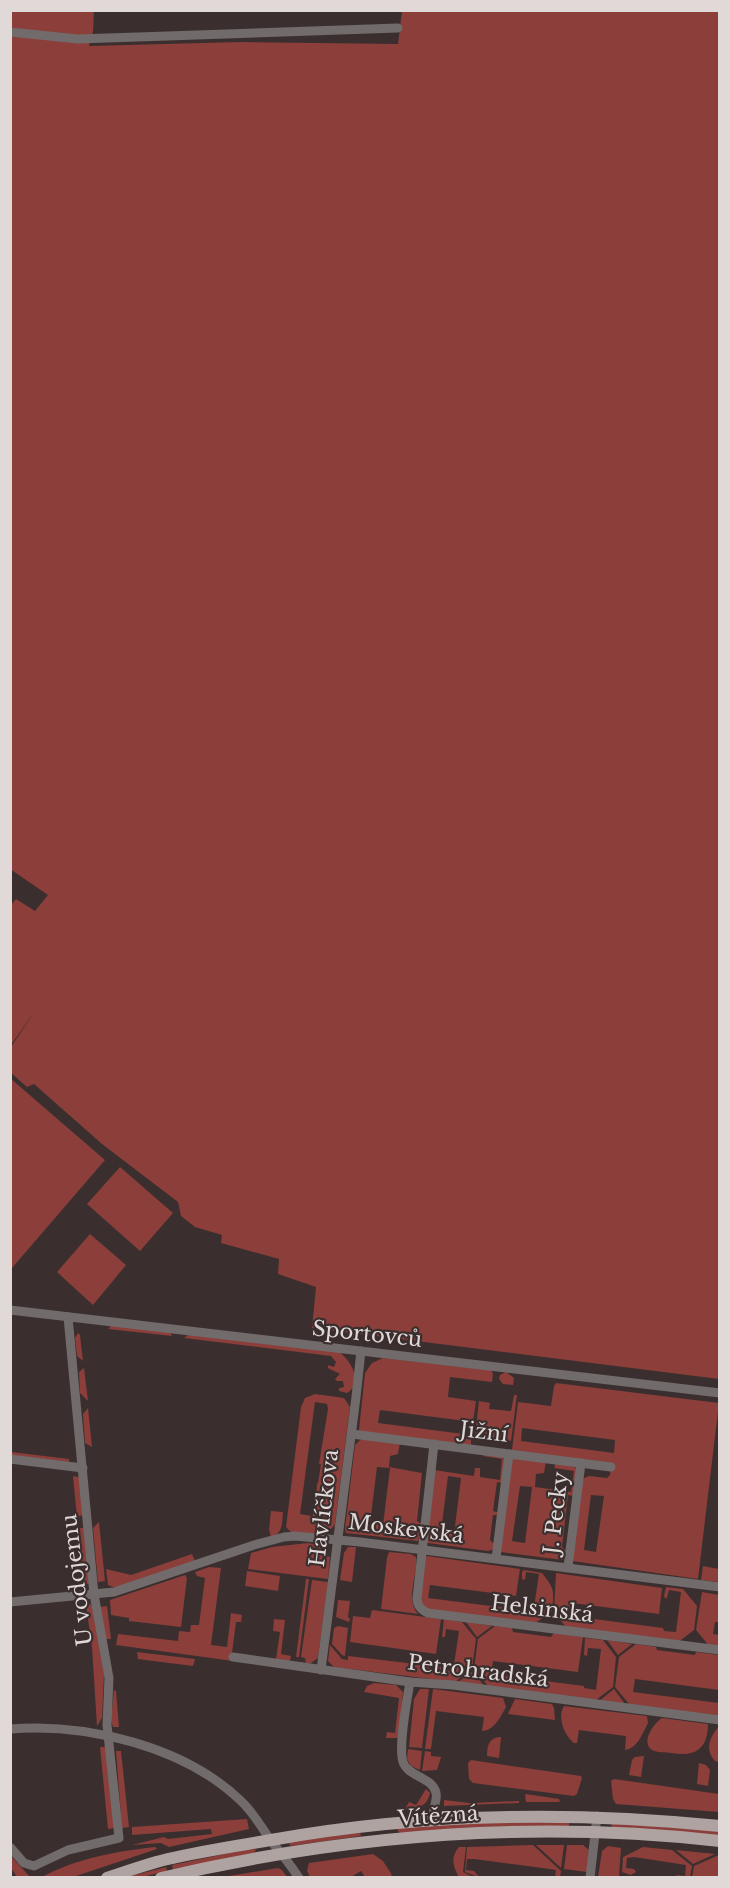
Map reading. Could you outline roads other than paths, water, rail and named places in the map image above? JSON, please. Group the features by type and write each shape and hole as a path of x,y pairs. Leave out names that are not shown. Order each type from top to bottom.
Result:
{"main road":[{"name":"Vítězná","path":"107,1878 168,1859 271,1840 355,1827 433,1820 597,1816 720,1826"},
{"name":"Vítězná","path":"161,1878 283,1853 364,1841 432,1835 529,1831 596,1832 720,1841"}],"street":[{"path":"10,32 78,39 398,28"},
{"name":"Sportovců","path":"10,1310 720,1393"},
{"name":"U vodojemu","path":"10,1847 24,1863 36,1866 68,1850 119,1838 109,1736 108,1671 94,1594 68,1317"},
{"name":"Havlíčkova","path":"321,1670 361,1351"},
{"name":"Jižní","path":"352,1434 611,1467"},
{"path":"422,1550 434,1444"},
{"path":"496,1558 509,1454"},
{"path":"10,1459 83,1468"},
{"name":"J. Pecky","path":"567,1567 581,1463"},
{"name":"Moskevská","path":"10,1602 114,1592 284,1537 305,1536 720,1587"},
{"name":"Helsinská","path":"422,1550 417,1598 418,1605 425,1612 720,1650"},
{"name":"Petrohradská","path":"234,1657 410,1682 453,1685 720,1720"},
{"name":"Vítězná","path":"410,1682 402,1760 408,1770 434,1787 436,1797 433,1806 433,1820"},
{"path":"10,1730 59,1728 90,1731 155,1751 188,1765 210,1777 248,1807 283,1853 298,1878"},
{"path":"590,1878 597,1816"}]}
